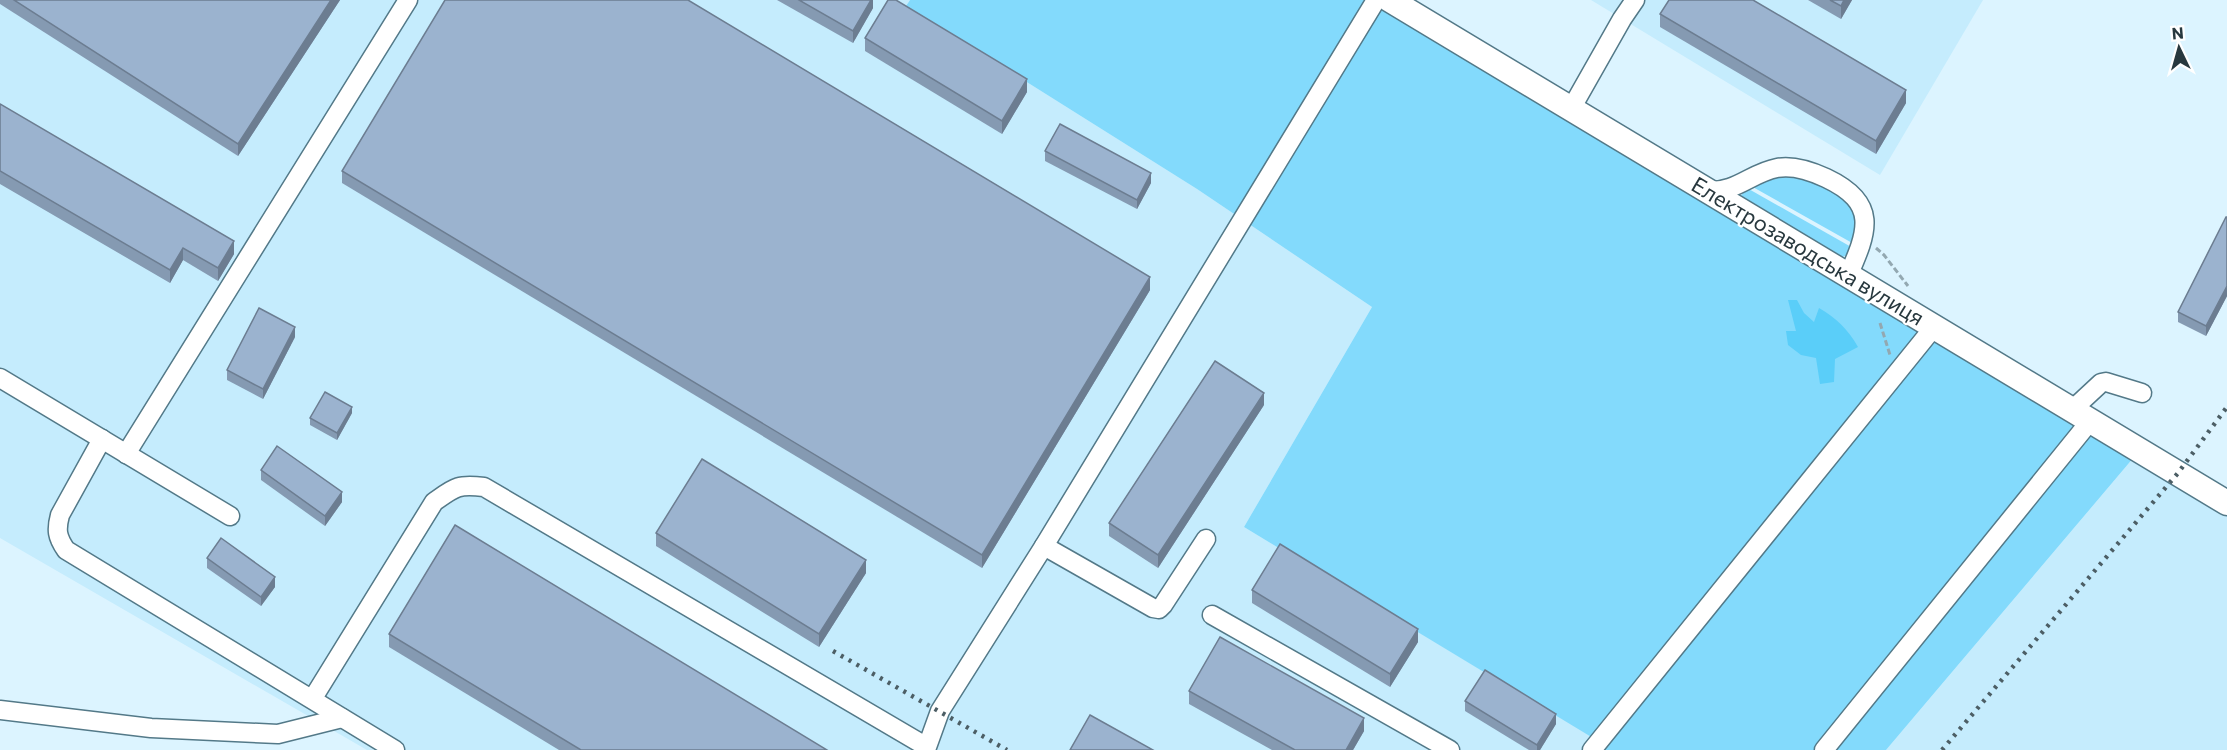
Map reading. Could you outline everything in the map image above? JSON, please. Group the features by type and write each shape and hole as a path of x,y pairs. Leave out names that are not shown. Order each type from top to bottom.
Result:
{"main road":[{"name":"Електрозаводська вулиця","path":"1390,0 2227,503"}],"street":[{"path":"126,454 408,0"},
{"path":"313,698 434,502 452,489 464,485 484,487 929,748 940,711 1044,546 1376,0"},
{"path":"1571,109 1635,0"},
{"path":"1708,191 1722,192 1764,172 1785,167 1804,170 1836,182 1851,193 1861,205 1865,226 1861,248 1848,276"},
{"path":"1592,750 1934,327"},
{"path":"0,378 231,516"},
{"path":"1824,750 2082,415 2101,383 2106,382 2142,393"},
{"path":"102,439 60,515 57,528 58,538 66,550 396,750"},
{"path":"1044,546 1158,609 1163,605 1206,539"},
{"path":"1212,615 1450,750"},
{"path":"0,710 151,728 278,734 342,718"}],"path":[{"path":"1861,248 1879,249 1914,293"},
{"path":"1880,323 1887,342 1893,377"}],"shaded area":[{"path":"0,0 910,0 906,6 1197,189 1372,307 1244,527 1594,738 1603,750 367,750 0,538"},
{"path":"910,0 1390,0 2140,450 1886,750 1603,750 1593,738 1244,527 1372,307 1197,189 906,6"},
{"path":"1591,0 1983,0 1880,175"},
{"path":"1779,173 1816,182 1834,191 1848,202 1858,218 1854,244 1751,186"},
{"path":"1747,188 1853,248 1848,255 1842,257 1829,255 1740,197"},
{"path":"1788,300 1797,300 1804,313 1814,322 1819,308 1825,312 1846,329 1858,347 1835,359 1834,382 1820,384 1816,358 1801,355 1788,345 1786,331 1796,331"},
{"path":"2140,450 2227,503 2227,750 1886,750"}],"building":[{"path":"14,0 331,0 238,144"},
{"path":"445,0 688,0 1150,277 982,555 342,171"},
{"path":"799,0 871,0 853,31"},
{"path":"888,0 896,0 1027,79 1002,121 865,38"},
{"path":"1669,0 1753,0 1906,90 1876,141 1660,14"},
{"path":"1830,0 1844,0 1841,6"},
{"path":"0,104 234,241 218,268 183,248 170,270 0,171"},
{"path":"1060,124 1151,173 1137,200 1045,151"},
{"path":"2226,217 2227,286 2206,326 2178,312"},
{"path":"259,308 295,327 263,389 227,370"},
{"path":"1215,361 1264,393 1158,555 1109,523"},
{"path":"325,392 352,407 337,433 310,418"},
{"path":"277,446 342,492 325,516 261,470"},
{"path":"702,459 866,560 819,634 656,533"},
{"path":"455,525 827,750 581,750 389,634"},
{"path":"221,538 275,577 261,597 207,558"},
{"path":"1280,544 1418,629 1390,674 1252,590"},
{"path":"1220,637 1364,718 1346,750 1295,750 1189,691"},
{"path":"1485,670 1556,714 1537,745 1465,701"},
{"path":"1090,715 1153,750 1070,750"}],"railway":[{"path":"1942,750 2178,473 2227,407"},
{"path":"833,651 1007,750"}]}
